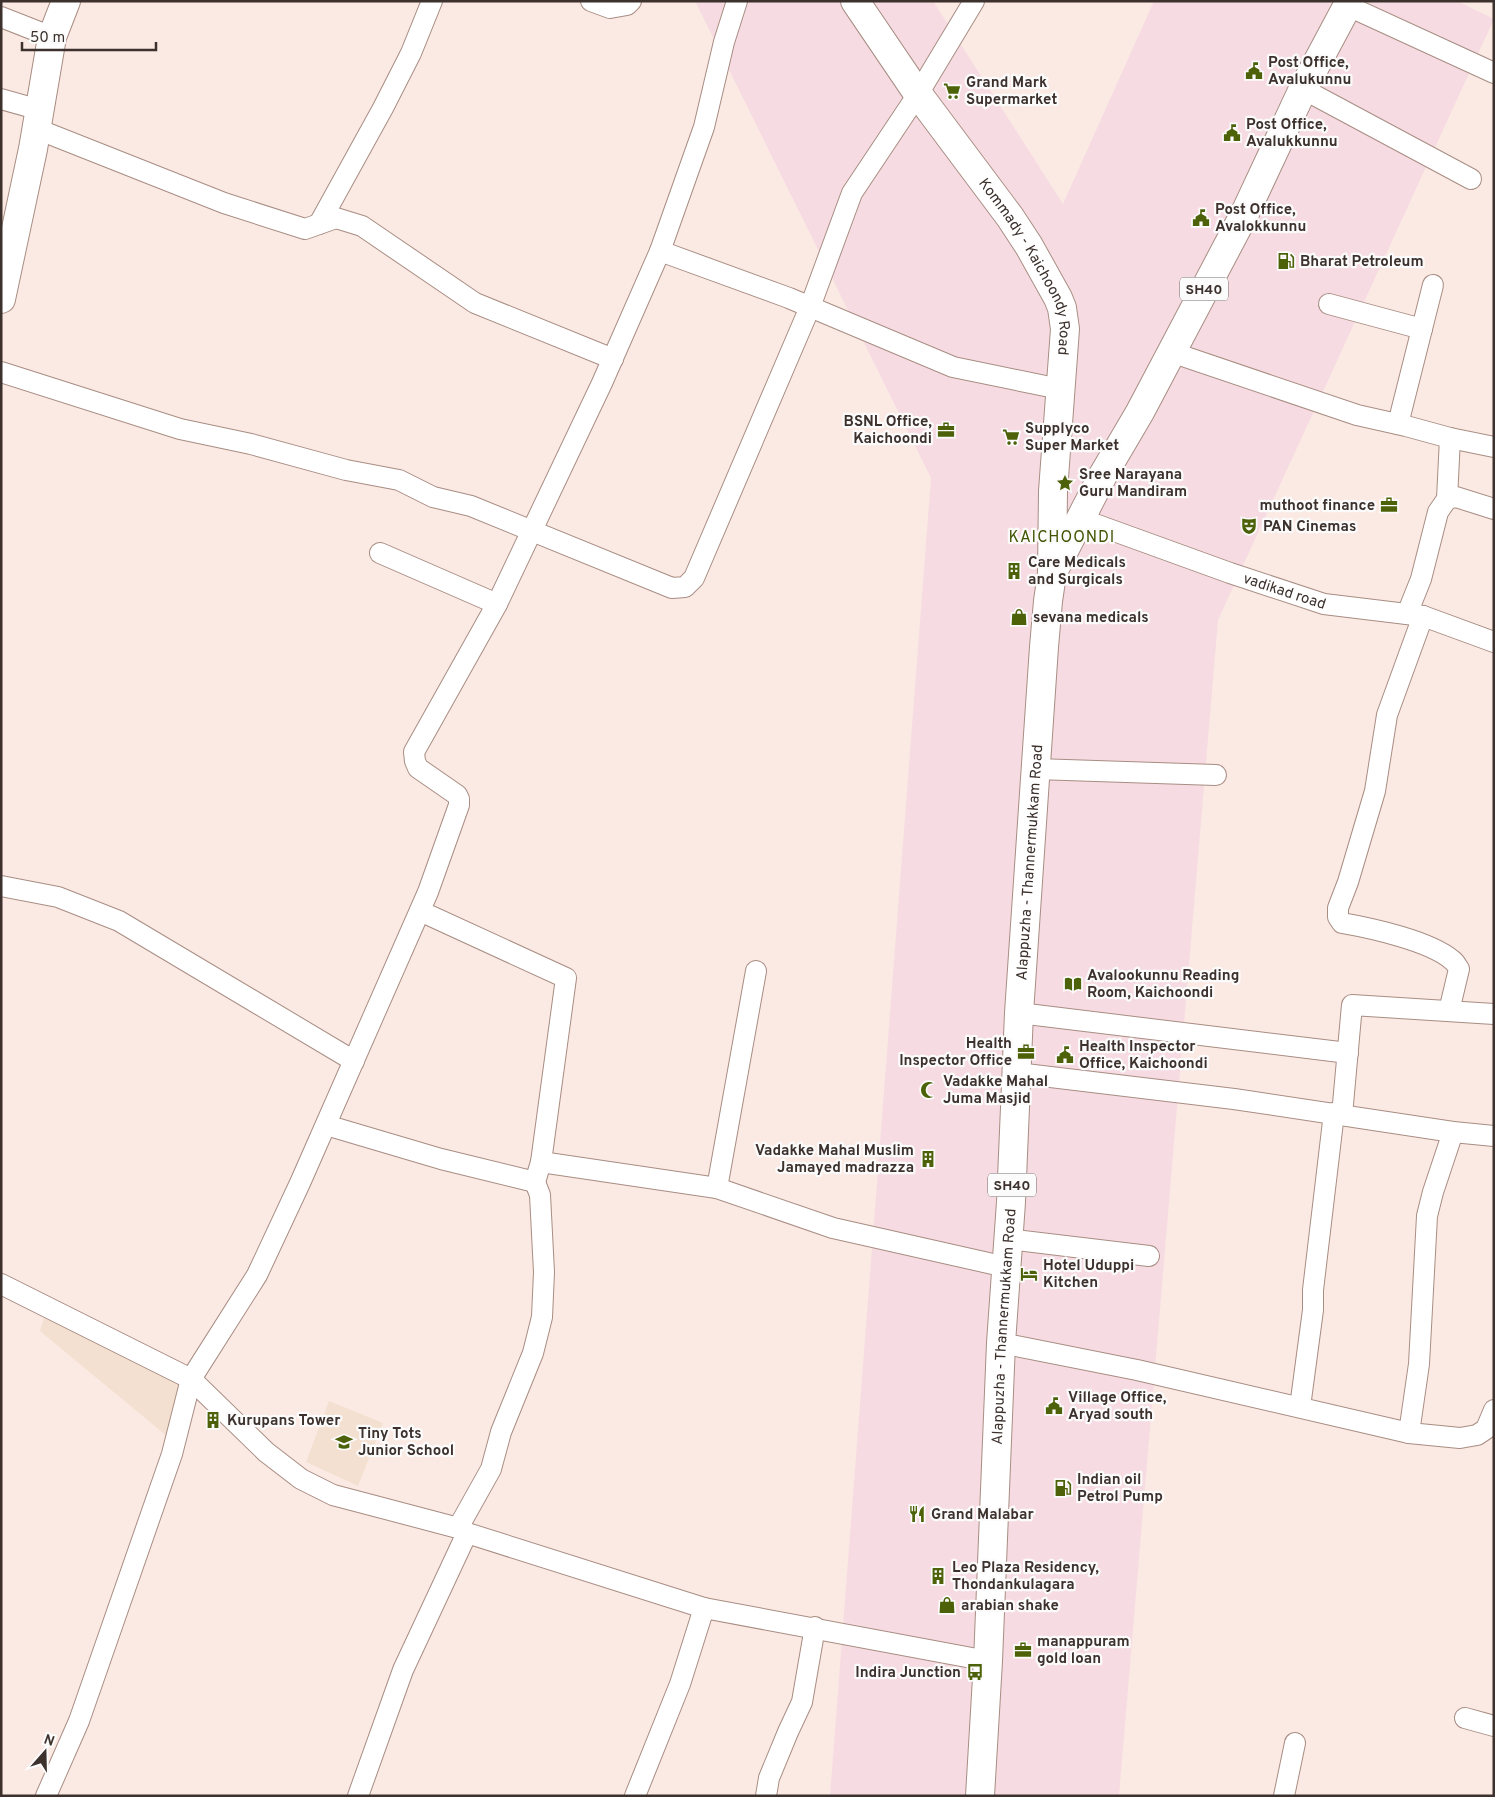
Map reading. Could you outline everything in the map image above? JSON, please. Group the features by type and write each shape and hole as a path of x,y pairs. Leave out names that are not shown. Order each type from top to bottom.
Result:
{"main road":[{"path":"1,299 38,120 52,37 66,1"},
{"name":"Kommady - Kaichoondy Road","path":"855,1 918,94 1010,217 1039,262 1062,308 1064,329 1053,490 1052,574"},
{"name":"Alappuzha - Thannermukkam Road","path":"980,1796 988,1661 1001,1343 1019,1013 1044,647 1052,574 1103,475 1140,412 1245,213 1303,89 1349,3"}],"street":[{"path":"319,224 391,92 411,52 432,1"},
{"path":"592,1 610,8 627,5 630,1"},
{"path":"46,1796 83,1712 172,1454 191,1379 257,1275 326,1126 428,892 460,805 457,795 418,768 414,752 497,604 613,358 660,251 704,126 724,42 737,1"},
{"path":"1,372 180,429 251,444 346,470 399,480 433,497 471,506 672,588 686,587 694,578 810,307 852,193 918,94 974,1"},
{"path":"1349,3 1494,74"},
{"path":"1,17 52,37"},
{"path":"1303,89 1471,179"},
{"path":"1,99 38,120 224,202 304,229 336,218 362,226 475,303 613,358"},
{"path":"660,251 810,307 953,367 1060,389"},
{"path":"1398,424 1433,285"},
{"path":"1329,304 1422,329"},
{"path":"1171,352 1356,415 1494,447"},
{"path":"1449,1011 1459,969 1452,960 1421,944 1342,923 1338,917 1338,908 1370,812 1387,715 1415,615 1421,580 1438,512 1448,499 1450,438"},
{"path":"1448,499 1456,497 1494,509"},
{"name":"vadikad road","path":"1081,519 1230,573 1324,604 1415,615 1494,642"},
{"path":"380,553 497,604"},
{"path":"1036,769 1216,776"},
{"path":"1,886 58,897 119,921 354,1061"},
{"path":"358,1796 403,1670 462,1530 491,1468 501,1432 532,1353 542,1317 544,1272 540,1195 535,1182 541,1162 566,978 420,911"},
{"path":"717,1188 756,971"},
{"path":"1300,1407 1313,1290 1348,1053 1352,1005 1494,1014"},
{"path":"1019,1013 1348,1053"},
{"path":"1017,1073 1224,1098 1453,1132 1494,1136"},
{"path":"326,1126 440,1159 535,1182"},
{"path":"1409,1433 1419,1364 1427,1216 1453,1132"},
{"path":"541,1162 717,1188 834,1228 1006,1267"},
{"path":"1008,1239 1149,1256"},
{"path":"1,1284 191,1379 266,1452 300,1479 333,1494 462,1530 704,1608 815,1627 988,1661"},
{"path":"1001,1343 1137,1370 1409,1433 1460,1438 1477,1435 1486,1429 1494,1410"},
{"path":"635,1796 680,1684 704,1608"},
{"path":"766,1796 770,1778 802,1702 815,1627"},
{"path":"1465,1718 1494,1726"},
{"path":"1284,1796 1295,1742"}],"shaded area":[{"name":"KAICHOONDI","path":"695,1 933,1 1063,204 1154,1 1457,1 1494,19 1218,620 1119,1796 830,1796 931,478"},
{"path":"48,1306 190,1374 174,1442 40,1331"},
{"name":"Tiny Tots Junior School","path":"329,1401 383,1423 358,1486 306,1462"}],"place":[{"name":"Post Office, Avalukunnu","path":"1254,71"},
{"name":"Grand Mark Supermarket","path":"952,91"},
{"name":"Post Office, Avalukkunnu","path":"1232,133"},
{"name":"Post Office, Avalokkunnu","path":"1201,218"},
{"name":"Bharat Petroleum","path":"1286,261"},
{"name":"BSNL Office, Kaichoondi","path":"946,430"},
{"name":"Supplyco Super Market","path":"1011,437"},
{"name":"Sree Narayana Guru Mandiram","path":"1065,483"},
{"name":"muthoot finance","path":"1389,505"},
{"name":"PAN Cinemas","path":"1249,526"},
{"name":"Care Medicals and Surgicals","path":"1014,571"},
{"name":"sevana medicals","path":"1019,617"},
{"name":"Avalookunnu Reading Room, Kaichoondi","path":"1073,984"},
{"name":"Health Inspector Office","path":"1026,1052"},
{"name":"Health Inspector Office, Kaichoondi","path":"1065,1055"},
{"name":"Vadakke Mahal Juma Masjid","path":"929,1090"},
{"name":"Vadakke Mahal Muslim Jamayed madrazza","path":"928,1159"},
{"name":"Hotel Uduppi Kitchen","path":"1029,1274"},
{"name":"Village Office, Aryad south","path":"1054,1406"},
{"name":"Kurupans Tower","path":"213,1420"},
{"name":"Tiny Tots Junior School","path":"344,1442"},
{"name":"Indian oil Petrol Pump","path":"1063,1488"},
{"name":"Grand Malabar","path":"917,1514"},
{"name":"Leo Plaza Residency, Thondankulagara","path":"938,1576"},
{"name":"arabian shake","path":"947,1605"},
{"name":"manappuram gold loan","path":"1023,1650"},
{"name":"Indira Junction","path":"975,1672"}],"district":[{"name":"KAICHOONDI","path":"1062,536"}]}
